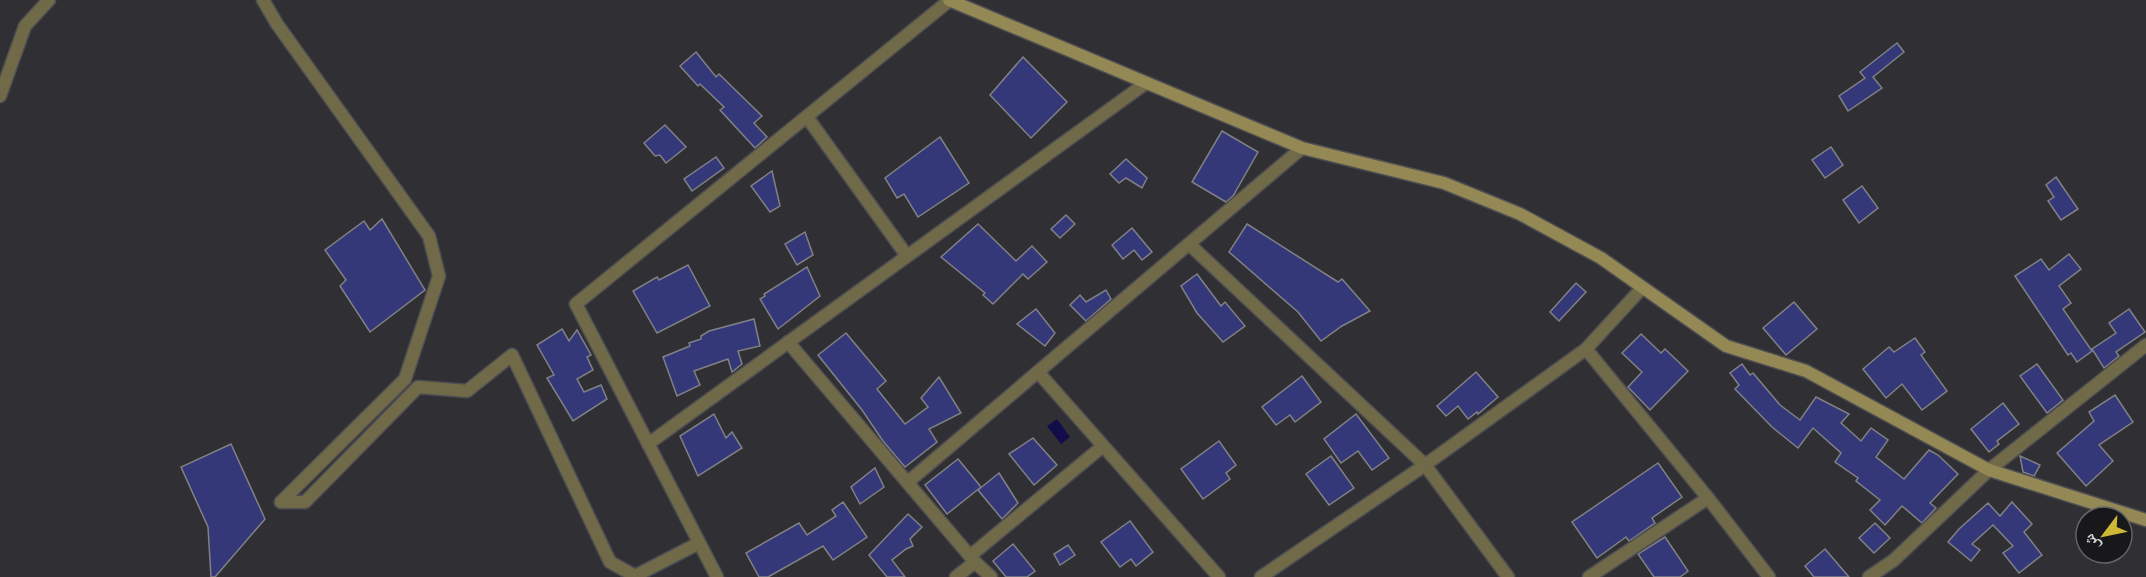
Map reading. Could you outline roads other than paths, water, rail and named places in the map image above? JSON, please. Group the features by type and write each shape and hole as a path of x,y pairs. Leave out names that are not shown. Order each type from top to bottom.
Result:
{"street":[{"path":"0,96 25,26 49,0"},
{"path":"263,0 277,24 429,236 439,276 405,379 281,502 305,502 418,387 466,391 512,355 610,562 635,576 699,543"},
{"path":"717,577 576,304 950,0 1302,148 1444,183 1520,214 1601,258 1726,346 1806,371 1989,470 2146,520"},
{"path":"648,444 1146,83"},
{"path":"807,117 907,256"},
{"path":"908,483 1302,148"},
{"path":"1189,244 1425,465 1508,577"},
{"path":"1262,577 1425,465 1586,349 1642,288"},
{"path":"788,342 972,559 991,577"},
{"path":"1869,577 1894,560 1989,470 2146,345"},
{"path":"1586,349 1708,498 1769,577"},
{"path":"1038,372 1219,577"},
{"path":"956,577 972,559 1103,446"},
{"path":"1589,577 1708,498"}]}
